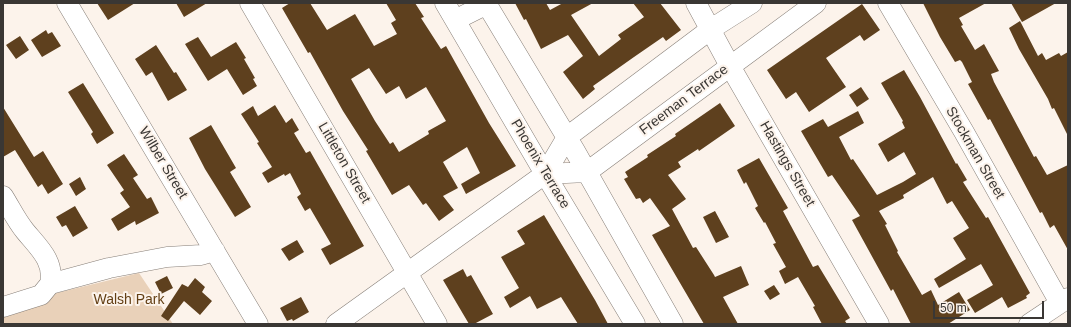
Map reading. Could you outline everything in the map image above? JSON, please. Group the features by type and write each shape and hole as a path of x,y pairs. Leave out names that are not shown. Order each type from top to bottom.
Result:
{"street":[{"name":"Wilber Street","path":"67,3 258,324"},
{"name":"Littleton Street","path":"250,3 437,324"},
{"name":"Phoenix Terrace","path":"445,3 545,174 636,324"},
{"path":"455,20 486,3 567,137 673,324"},
{"name":"Hastings Street","path":"696,3 730,66 879,324"},
{"path":"336,324 545,174 567,137 711,29 752,3"},
{"name":"Freeman Terrace","path":"587,172 816,3"},
{"name":"Stockman Street","path":"888,3 1064,301"},
{"path":"545,174 587,172"},
{"path":"3,196 24,230 45,255 52,272 50,284 41,295 3,307"},
{"path":"50,284 109,268 167,257 201,255 215,251"},
{"path":"1029,324 1064,301"}],"green space":[{"name":"Walsh Park","path":"139,273 173,324 3,324 3,306"}],"building":[{"path":"97,3 135,3 108,20"},
{"path":"176,3 207,3 184,17"},
{"path":"290,3 310,3 327,30 355,14 374,46 397,34 391,23 396,20 386,3 415,3 424,17 421,18 441,49 446,46 489,123 516,166 466,194 461,184 480,173 467,147 443,162 458,188 443,196 454,210 439,221 426,203 423,205 409,185 392,195 366,151 368,150 282,8","holes":["369,68 386,94 399,86 406,99 426,87 446,121 428,131 429,134 399,152 393,142 390,144 351,79"]},
{"path":"515,3 546,3 550,10 563,3 593,3 571,15 599,56 621,39 618,35 644,17 633,3 660,3 681,30 666,41 663,37 634,57 593,86 595,89 583,99 563,72 583,56 568,35 541,49 526,19 524,20"},
{"path":"923,3 986,3 959,18 963,25 961,26 975,50 984,44 999,71 991,74 994,82 1034,157 1036,156 1047,175 1068,165 1068,250 1054,225 1050,228 1042,212 1040,213 990,119 988,120 968,84 972,82 962,62 960,60 955,62 940,37"},
{"path":"1011,3 1056,3 1022,22"},
{"path":"862,4 880,30 864,41 860,35 826,58 846,87 809,112 796,92 786,99 767,70"},
{"path":"1020,21 1038,56 1042,53 1046,60 1059,53 1061,56 1068,52 1068,136 1054,108 1052,109 1048,99 1019,49 1009,28"},
{"path":"46,30 48,34 52,32 61,46 42,57 31,40"},
{"path":"20,36 29,50 16,59 6,45"},
{"path":"198,37 211,57 236,42 246,58 244,59 255,78 253,79 257,86 243,95 227,69 208,81 185,44"},
{"path":"156,45 187,90 168,101 152,72 146,76 135,59"},
{"path":"904,70 956,164 957,163 967,180 963,182 986,218 988,217 1030,293 1026,296 1027,298 1008,308 1002,297 975,313 967,300 993,285 981,264 939,288 934,279 966,259 953,238 969,228 952,201 947,204 933,177 903,195 904,198 879,211 887,224 885,225 898,251 897,252 922,295 931,290 938,305 959,292 970,310 948,324 911,324 893,289 891,291 852,220 860,216 832,175 828,177 801,131 823,119 828,127 858,111 864,123 839,137 851,160 853,159 877,195 903,182 916,174 904,152 888,162 878,144 905,128 902,122 903,121 881,83"},
{"path":"83,83 114,133 97,144 91,134 93,132 68,92"},
{"path":"861,87 869,99 857,107 849,95"},
{"path":"720,103 735,126 699,151 698,149 678,162 681,167 668,175 686,199 672,209 693,248 696,247 715,277 741,266 749,285 723,297 738,324 704,324 652,235 670,226 650,198 643,203 640,198 636,199 624,179 628,177 625,172 648,157 647,155 676,136 675,134"},
{"path":"275,105 286,123 292,118 299,130 294,133 306,153 310,151 364,246 330,265 321,249 331,244 310,208 305,211 297,197 301,194 290,173 285,176 284,174 268,183 262,173 272,167 257,143 259,142 241,114 253,106 258,116"},
{"path":"3,107 34,157 43,151 63,184 48,194 42,184 38,187 15,150 3,157"},
{"path":"211,125 236,168 230,172 251,207 235,217 205,169 189,138"},
{"path":"124,154 138,175 133,178 147,199 151,197 159,213 136,225 135,221 118,231 111,219 130,207 120,193 124,190 107,165"},
{"path":"759,158 788,208 783,211 813,267 818,265 850,318 845,321 847,324 822,324 813,307 815,306 798,277 785,284 779,271 786,267 773,244 776,243 765,222 764,223 755,208 758,206 746,182 744,184 737,170"},
{"path":"80,177 86,189 76,196 69,184"},
{"path":"75,206 88,228 73,237 66,225 62,227 56,217"},
{"path":"715,211 729,237 716,243 703,217"},
{"path":"544,215 608,324 578,324 561,297 537,309 530,296 510,308 504,297 519,288 501,257 525,244 517,231"},
{"path":"297,240 304,252 289,261 281,249"},
{"path":"463,269 467,277 471,275 493,314 474,324 469,324 443,280"},
{"path":"167,276 173,288 161,294 155,282"},
{"path":"195,278 205,287 202,292 212,301 200,315 184,301 168,321 161,316 182,284 188,287"},
{"path":"774,285 780,294 770,300 764,291"},
{"path":"301,297 309,312 293,321 292,319 287,321 280,308"}]}
